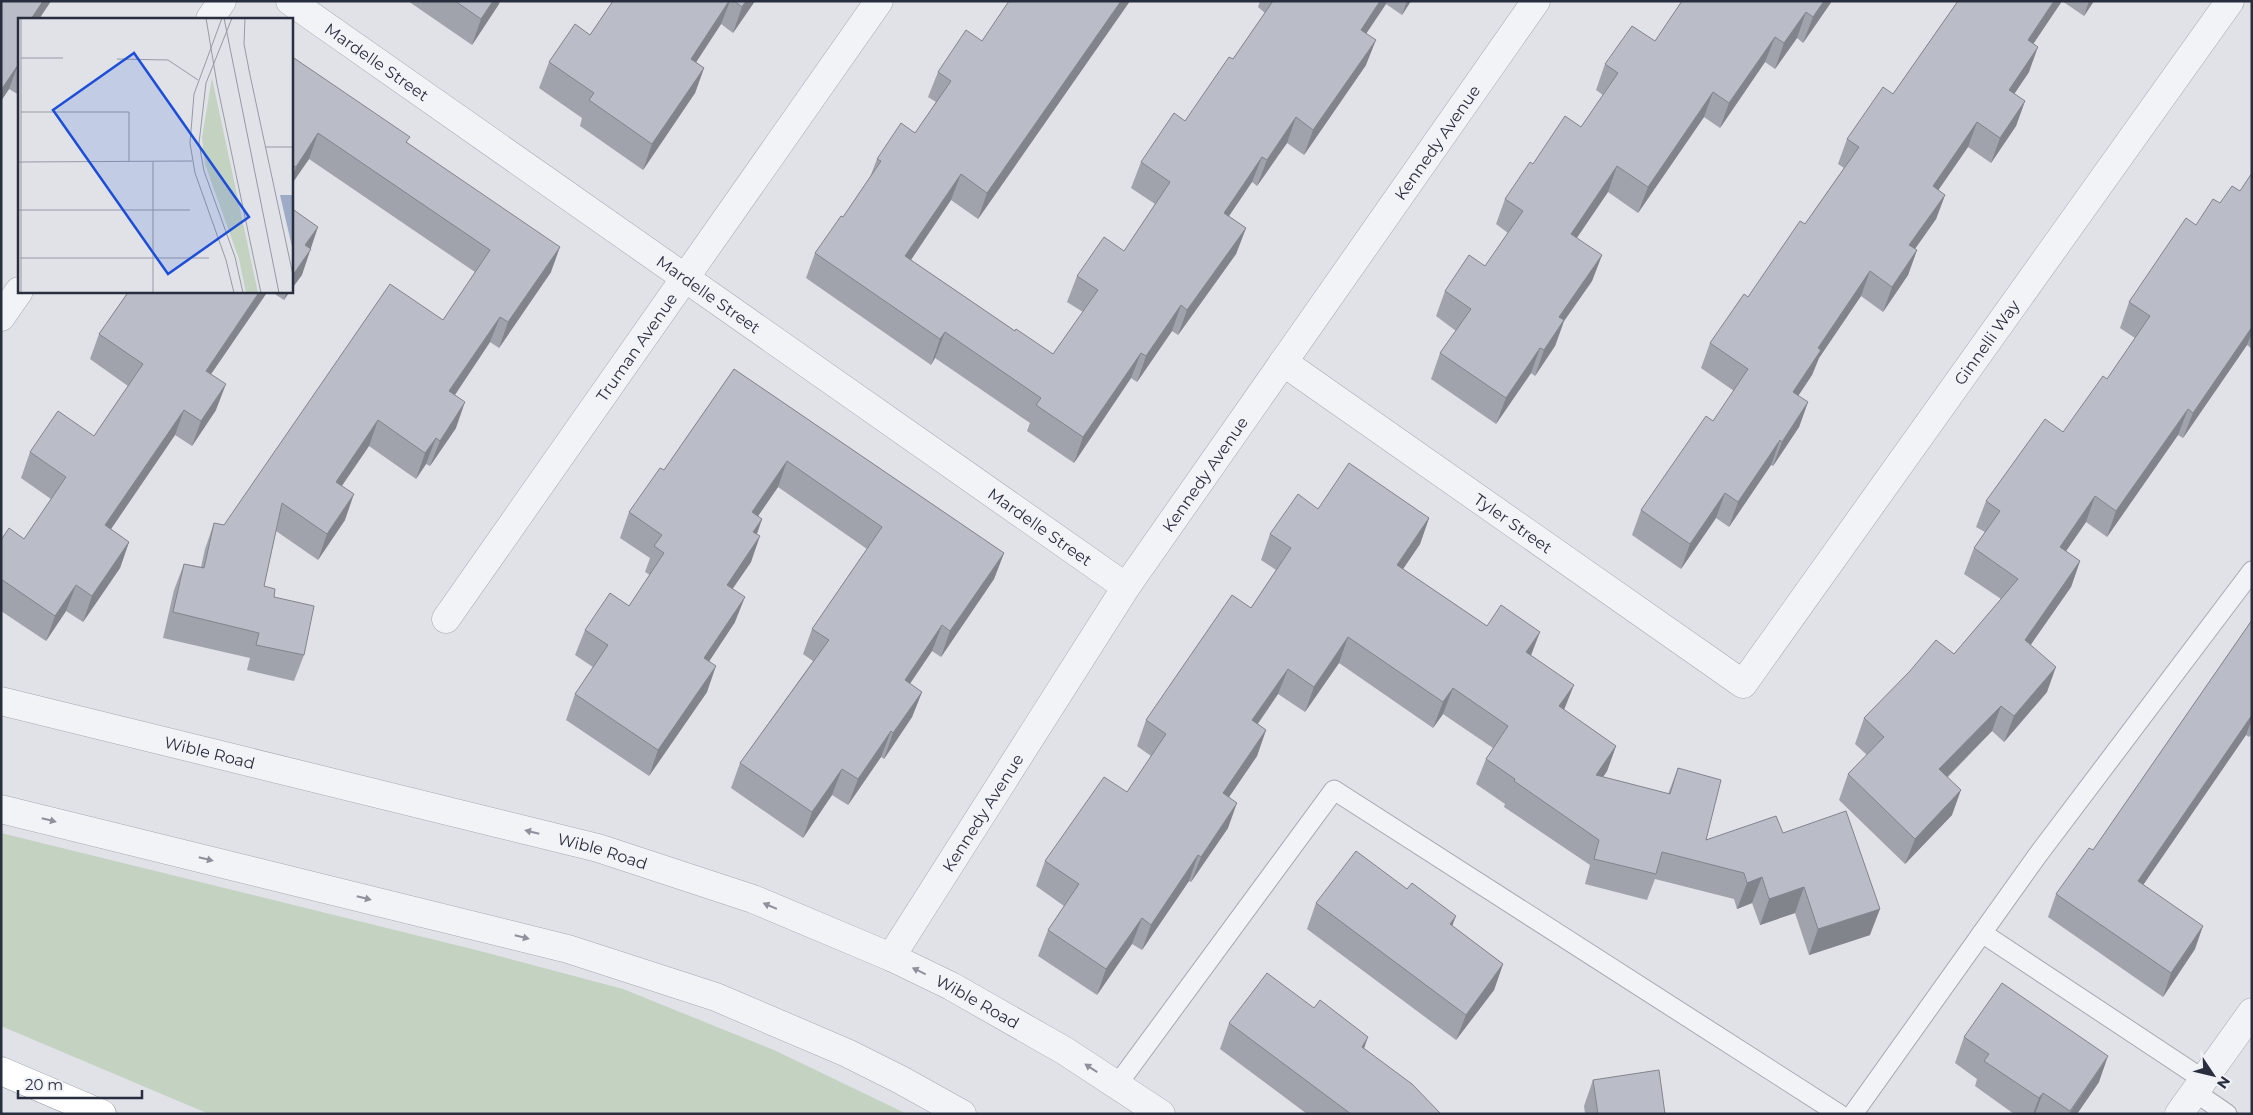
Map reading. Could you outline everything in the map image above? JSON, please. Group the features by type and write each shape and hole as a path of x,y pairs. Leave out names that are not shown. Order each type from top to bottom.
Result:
{"highway":[{"path":"1,1071 102,1114"}],"street":[{"path":"211,18 222,1"},
{"name":"Mardelle Street","path":"290,1 1126,587"},
{"name":"Truman Avenue","path":"446,619 879,1"},
{"name":"Kennedy Avenue","path":"891,957 1126,587 1536,1"},
{"name":"Ginnelli Way","path":"1743,684 2230,1"},
{"path":"1,317 18,292"},
{"name":"Tyler Street","path":"1283,362 1743,684"},
{"name":"Wible Road","path":"1,701 598,848 753,899 891,957 951,986 1065,1051 1161,1114"},
{"path":"1,809 568,949 716,997 847,1053 962,1114"},
{"path":"2179,1114 2252,1012"}],"lane":[{"path":"1853,1114 2037,856 2252,571"},
{"path":"1117,1085 1334,790 1839,1114"},
{"path":"1982,933 2199,1086 2227,1114"}],"green space":[{"path":"1,833 480,951 623,989 774,1050 907,1114 209,1114 1,1026"}],"building":[{"path":"1,1 43,1 32,18 18,18 18,65 1,90"},
{"path":"455,1 493,1 481,19"},
{"path":"613,1 729,1 691,59 704,68 652,144 589,100 594,93 549,62 575,24 590,35"},
{"path":"734,1 746,1 742,7"},
{"path":"1009,1 1121,1 987,193 961,174 905,256 1015,331 1016,329 1053,354 1098,290 1077,276 1104,237 1124,251 1170,182 1141,162 1174,113 1185,121 1229,57 1233,59 1273,1 1380,1 1361,30 1376,40 1313,130 1296,117 1267,160 1262,157 1224,213 1246,228 1187,310 1181,305 1146,356 1141,353 1083,437 1036,405 1041,398 945,332 940,339 815,253 841,216 843,217 881,161 877,159 901,123 915,133 951,81 938,72 966,30 982,41"},
{"path":"1682,1 1824,1 1813,17 1806,12 1784,43 1775,37 1729,103 1713,92 1648,187 1617,166 1571,234 1602,255 1559,317 1564,320 1544,350 1540,348 1506,398 1440,353 1471,309 1445,291 1469,255 1485,266 1523,211 1505,199 1530,162 1533,164 1565,116 1581,127 1618,73 1605,64 1632,26 1655,41"},
{"path":"1958,1 2054,1 2028,40 2038,47 2009,90 2025,101 2000,138 1977,122 1933,186 1945,195 1909,245 1917,250 1892,287 1870,271 1818,348 1821,350 1793,392 1808,402 1782,442 1780,440 1738,502 1725,493 1690,544 1641,510 1706,416 1713,421 1748,369 1710,343 1744,294 1748,297 1800,221 1805,224 1859,147 1847,139 1883,87 1893,94"},
{"path":"292,57 410,137 406,142 560,247 508,322 500,317 449,391 465,402 440,441 436,438 425,453 378,420 336,482 354,494 327,534 282,503 264,586 275,589 274,597 314,606 304,655 256,645 259,633 173,612 184,564 204,568 214,523 224,525 390,284 443,320 490,250 318,133 296,167 292,165"},
{"path":"2252,173 2252,327 2193,413 2188,409 2116,511 2095,496 2060,547 2080,561 2025,640 2056,667 2014,716 2001,706 1939,769 1961,790 1915,839 1848,774 1884,737 1864,718 1910,671 1936,640 1954,654 2018,579 1974,548 2000,511 1986,501 2045,419 2063,432 2103,376 2107,379 2150,316 2129,302 2186,218 2196,225 2213,199 2220,203 2232,186 2240,191"},
{"path":"292,209 318,227 305,245 311,249 293,275"},
{"path":"128,292 259,292 206,371 226,384 201,421 184,410 105,525 129,542 92,596 76,585 55,616 1,579 1,540 9,528 24,539 66,477 30,452 58,411 94,436 143,364 99,334"},
{"path":"734,369 1004,553 950,631 942,625 905,680 922,692 893,733 891,731 858,779 842,769 812,812 740,763 829,640 812,629 882,527 787,461 752,512 762,519 753,532 760,536 727,585 745,597 704,658 716,666 658,750 575,694 608,645 585,630 610,593 629,606 664,553 654,546 662,535 629,512 660,468 664,470"},
{"path":"1349,463 1429,518 1397,565 1487,626 1501,605 1540,632 1526,652 1574,685 1559,706 1616,746 1596,775 1670,794 1678,768 1721,780 1706,840 1776,816 1783,833 1846,811 1880,909 1818,929 1804,887 1769,899 1762,877 1747,883 1744,873 1662,852 1656,874 1594,859 1599,840 1514,781 1515,779 1486,759 1508,726 1453,688 1443,702 1348,637 1314,687 1288,669 1252,720 1266,730 1223,793 1237,803 1201,857 1198,855 1151,925 1142,918 1106,969 1048,930 1079,884 1045,861 1104,777 1127,792 1166,734 1146,720 1232,595 1251,608 1291,548 1270,534 1298,494 1318,509"},
{"path":"2252,620 2252,715 2138,881 2203,926 2171,973 2056,894 2089,848 2093,850"},
{"path":"1356,851 1407,889 1412,883 1456,916 1450,924 1503,964 1466,1015 1316,903"},
{"path":"1267,973 1314,1008 1320,1000 1368,1037 1362,1047 1412,1084 1441,1114 1351,1114 1229,1023"},
{"path":"2002,983 2108,1056 2070,1111 2043,1093 2039,1098 1984,1061 1989,1054 1964,1037"},
{"path":"1659,1070 1665,1114 1598,1114 1593,1080"}]}
